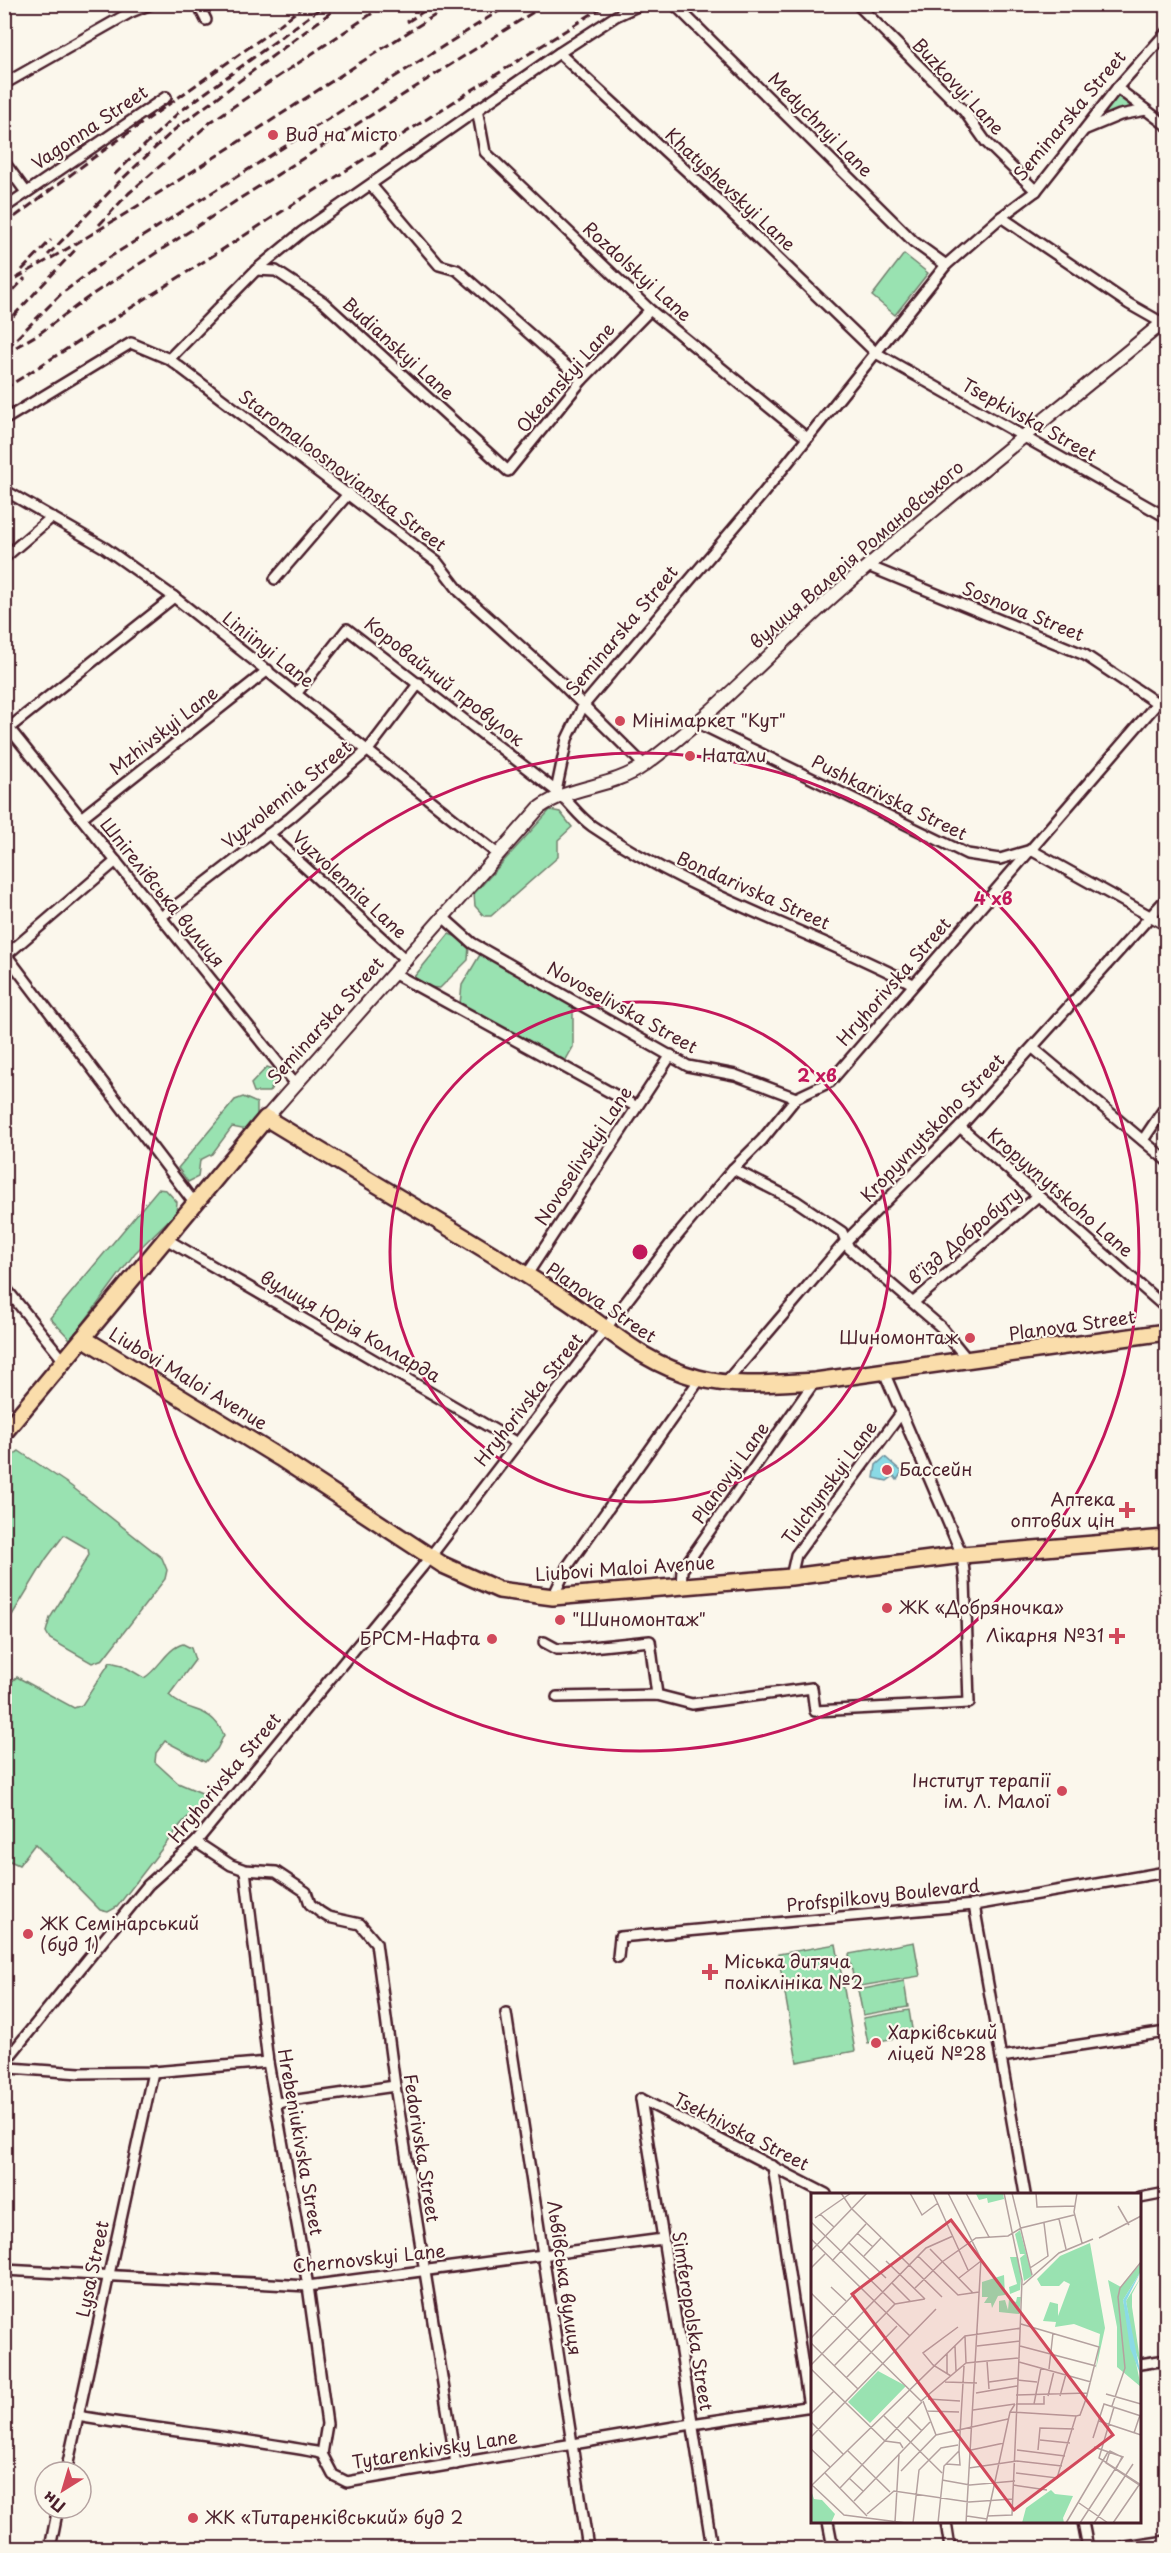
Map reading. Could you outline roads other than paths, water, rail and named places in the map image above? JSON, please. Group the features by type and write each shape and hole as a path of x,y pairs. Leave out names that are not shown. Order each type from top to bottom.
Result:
{"main road":[{"name":"Seminarska Street","path":"4,1433 266,1118"},
{"name":"Planova Street","path":"266,1118 526,1276 605,1329 633,1351 667,1368 700,1379 726,1382 815,1380 1167,1332"},
{"name":"Liubovi Maloi Avenue","path":"83,1338 280,1458 429,1558 499,1590 553,1597 791,1577 962,1555 1167,1538"}],"street":[{"path":"4,84 131,12 151,4"},
{"path":"198,4 206,20"},
{"path":"169,359 256,270 302,232 559,53 616,16 642,4"},
{"name":"Medychnyi Lane","path":"674,4 914,242 946,265"},
{"name":"Buzkovyi Lane","path":"857,4 964,111 986,141 1036,191"},
{"name":"Seminarska Street","path":"266,1118 407,961 539,808 558,792 567,739 583,706 807,438 946,265 1001,217 1036,191 1117,88 1167,33"},
{"name":"Khatyshevskyi Lane","path":"559,53 721,202 876,353"},
{"path":"1117,88 1167,125"},
{"name":"Vagonna Street","path":"4,208 166,97"},
{"name":"Rozdolskyi Lane","path":"477,109 484,152 650,310 807,438"},
{"path":"1084,129 1120,115 1146,110"},
{"path":"4,162 26,192"},
{"path":"371,185 439,265 457,270 582,380"},
{"path":"1001,217 1129,304 1165,323"},
{"name":"Budianskyi Lane","path":"256,270 276,271 322,302 508,471"},
{"name":"Okeanskyi Lane","path":"508,471 582,380 650,310"},
{"name":"вулиця Валерія Романовського","path":"558,792 625,775 644,765 696,722 868,566 1165,323"},
{"name":"Staromaloosnovianska Street","path":"4,420 131,343 169,359 349,493 437,562 460,592 644,765"},
{"name":"Tsepkivska Street","path":"876,353 1167,516"},
{"name":"Liniinyi Lane","path":"4,490 105,548 174,597 499,855"},
{"path":"275,579 349,493"},
{"path":"4,558 52,517"},
{"name":"Sosnova Street","path":"868,566 1085,655 1157,703"},
{"path":"7,725 174,597"},
{"name":"Коровайний провулок","path":"296,694 347,629 558,792"},
{"name":"Mzhivskyi Lane","path":"81,818 268,670"},
{"name":"Vyzvolennia Street","path":"160,917 269,834 368,750 419,683"},
{"name":"Hryhorivska Street","path":"5,2063 148,1885 196,1842 429,1558 605,1329 733,1168 762,1140 796,1098 830,1082 1167,693"},
{"name":"Pushkarivska Street","path":"696,722 967,854 1000,860 1031,850"},
{"name":"Шпігелівська вулиця","path":"7,725 295,1084"},
{"name":"Bondarivska Street","path":"558,792 590,825 689,884 857,955 913,984"},
{"name":"Vyzvolennia Lane","path":"269,834 407,961"},
{"path":"1031,850 1167,924"},
{"path":"116,861 5,955 195,1204"},
{"name":"Kropyvnytskoho Street","path":"726,1382 846,1241 960,1127 1033,1048 1131,935 1167,899"},
{"name":"Novoselivska Street","path":"444,918 472,943 688,1066 735,1075 796,1098"},
{"path":"395,974 637,1107"},
{"path":"1033,1048 1167,1160"},
{"name":"Novoselivskyi Lane","path":"526,1276 671,1055"},
{"path":"1143,1140 1167,1106"},
{"name":"Kropyvnytskoho Lane","path":"960,1127 1167,1308"},
{"path":"733,1168 796,1201 842,1232 849,1248 914,1302 940,1327 967,1359"},
{"name":"в'їзд Добробуту","path":"914,1302 1038,1196"},
{"name":"вулиця Юрія Колларда","path":"166,1239 517,1443"},
{"path":"4,1286 64,1361"},
{"path":"556,1697 657,1695 692,1704 812,1688 815,1712 969,1703 965,1580 962,1555 884,1372"},
{"path":"553,1597 567,1567 700,1379"},
{"name":"Planovyi Lane","path":"681,1587 682,1570 815,1380"},
{"name":"Tulchynskyi Lane","path":"791,1577 796,1555 902,1412"},
{"path":"544,1642 556,1649 572,1649 650,1641 657,1695"},
{"path":"196,1842 231,1865 245,1870"},
{"name":"Fedorivska Street","path":"245,1870 276,1872 306,1892 310,1904 320,1912 328,1917 360,1924 376,1943 394,2086 456,2464"},
{"name":"Hrebeniukivska Street","path":"245,1870 268,2062 308,2286 327,2424 322,2454"},
{"name":"Profspilkovy Boulevard","path":"618,1957 620,1937 974,1905 1167,1872"},
{"path":"974,1905 1026,2193"},
{"name":"Львівська вулиця","path":"506,2013 588,2548"},
{"path":"1001,2057 1167,2032"},
{"path":"5,2063 10,2068 80,2073 153,2072 268,2062"},
{"name":"Lysa Street","path":"69,2460 153,2072"},
{"path":"276,2103 394,2086"},
{"name":"Tsekhivska Street","path":"641,2099 824,2193"},
{"name":"Simferopolska Street","path":"641,2099 712,2548"},
{"path":"773,2166 811,2407"},
{"path":"1141,2198 1167,2193"},
{"name":"Chernovskyi Lane","path":"4,2271 308,2286 663,2240"},
{"path":"1141,2364 1167,2360"},
{"name":"Tytarenkivsky Lane","path":"322,2454 333,2475 347,2482 692,2424 811,2407"},
{"path":"78,2416 143,2427 243,2438 322,2454"},
{"path":"50,2548 56,2520"},
{"path":"828,2523 832,2548"},
{"path":"946,2523 950,2548"},
{"path":"1083,2523 1088,2548"},
{"path":"1120,2548 1167,2541"}],"water":[{"name":"Бассейн","path":"885,1457 902,1472 897,1480 894,1476 887,1481 874,1478 876,1465"}],"railway":[{"path":"4,225 306,4"},
{"path":"114,175 178,113 326,4"},
{"path":"48,255 118,183 174,130 342,4"},
{"path":"99,225 129,193 212,121 386,4"},
{"path":"407,22 435,4"},
{"path":"4,285 175,183 453,4"},
{"path":"7,348 61,294 110,257 510,4"},
{"path":"4,354 40,333 90,296 236,201 546,4"},
{"path":"4,389 607,4"},
{"path":"22,270 51,240"},
{"path":"4,326 76,249"},
{"path":"4,300 25,278"}],"place":[{"name":"Вид на місто","path":"273,135"},
{"name":"Мінімаркет \"Кут\"","path":"620,721"},
{"name":"Натали","path":"690,756"},
{"name":"Шиномонтаж","path":"970,1338"},
{"name":"Бассейн","path":"887,1470"},
{"name":"Аптека оптових цін","path":"1127,1510"},
{"name":"ЖК «Добряночка»","path":"887,1608"},
{"name":"\"Шиномонтаж\"","path":"560,1620"},
{"name":"Лікарня №31","path":"1117,1636"},
{"name":"БРСМ-Нафта","path":"492,1639"},
{"name":"Інститут терапії ім. Л. Малої","path":"1062,1791"},
{"name":"ЖК Семінарський (буд 1)","path":"28,1934"},
{"name":"Міська дитяча поліклініка №2","path":"710,1972"},
{"name":"Харківський ліцей №28","path":"876,2043"},
{"name":"ЖК «Титаренківський» буд 2","path":"193,2518"}]}
